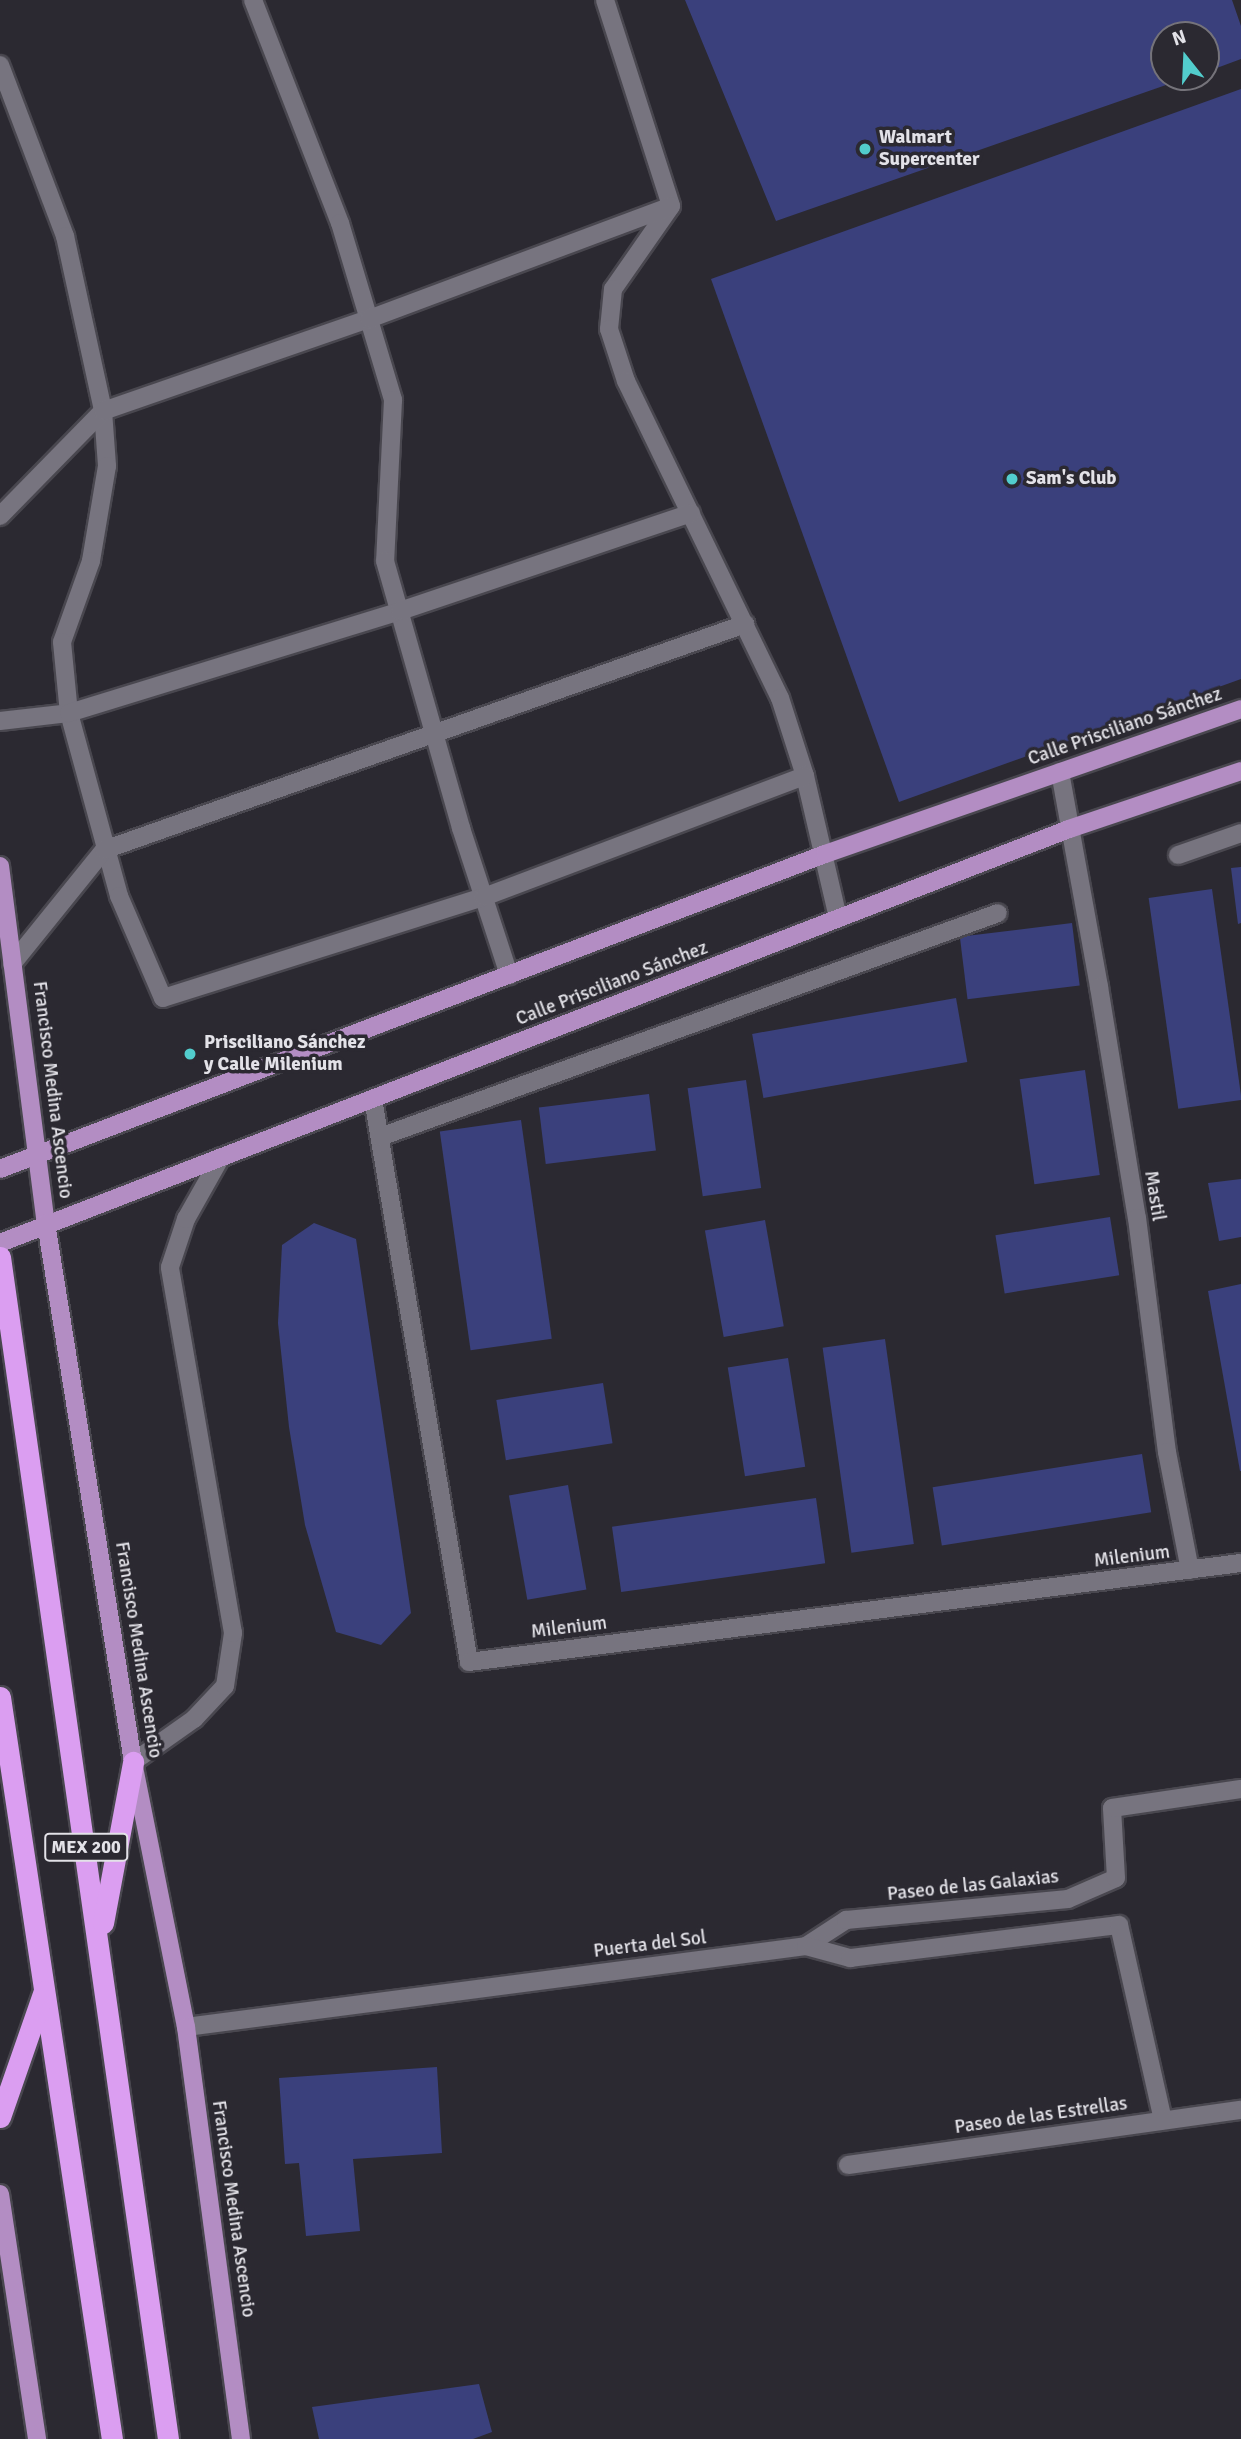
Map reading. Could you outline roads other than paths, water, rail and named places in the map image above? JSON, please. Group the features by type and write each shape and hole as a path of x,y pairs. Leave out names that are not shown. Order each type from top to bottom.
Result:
{"highway":[{"name":"MEX 200","path":"0,1256 100,1938 168,2439"},
{"name":"MEX 200","path":"0,1697 113,2439"},
{"path":"100,1938 133,1762"},
{"path":"0,2117 46,1986"}],"main road":[{"name":"Calle Prisciliano Sánchez","path":"0,1169 38,1152 825,854 1241,709"},
{"name":"Calle Prisciliano Sánchez","path":"0,1243 1069,829 1241,771"},
{"name":"Francisco Medina Ascencio","path":"0,866 46,1223 133,1762 186,2026 241,2439"},
{"path":"0,2194 37,2439"}],"street":[{"path":"253,0 340,223 393,400 385,561 434,734 509,975"},
{"path":"605,0 671,206"},
{"path":"0,65 65,236 103,411 107,466 92,561 62,642 69,713 104,850 163,998 484,897 805,776"},
{"path":"0,516 103,411 369,319 671,206"},
{"path":"671,206 613,289 609,329 626,380 780,698 805,776 838,918"},
{"path":"0,721 69,713 400,611 691,513"},
{"path":"12,964 104,850 745,624"},
{"name":"Mastil","path":"1060,772 1137,1218 1167,1452 1190,1570"},
{"path":"1178,855 1241,833"},
{"path":"380,1137 998,913"},
{"name":"Milenium","path":"373,1099 469,1662 1241,1563"},
{"path":"133,1762 194,1719 225,1686 233,1633 170,1267 186,1219 221,1157"},
{"name":"Paseo de las Galaxias","path":"806,1946 846,1920 1068,1899 1116,1878 1112,1808 1241,1789"},
{"name":"Puerta del Sol","path":"186,2026 806,1946 850,1958 1119,1925 1163,2120"},
{"name":"Paseo de las Estrellas","path":"848,2165 1241,2110"}],"place":[{"name":"Walmart Supercenter","path":"865,149"},
{"name":"Sam's Club","path":"1012,479"},
{"name":"Prisciliano Sánchez y Calle Milenium","path":"190,1054"}]}
